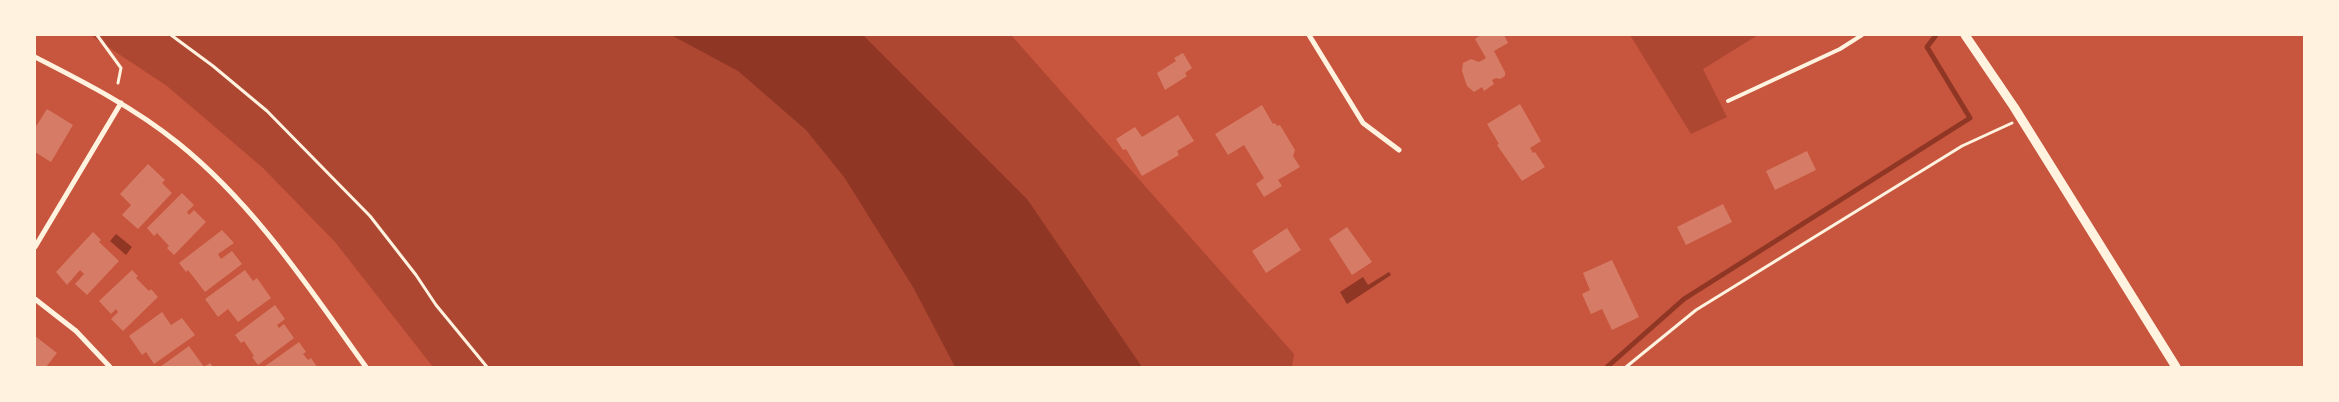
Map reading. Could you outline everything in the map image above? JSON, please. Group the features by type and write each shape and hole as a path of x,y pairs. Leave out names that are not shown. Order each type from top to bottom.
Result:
{"street":[{"path":"1309,35 1363,123 1399,150"},
{"path":"1964,35 2022,119 2176,367"},
{"path":"35,57 121,104 177,142 228,187 289,260 366,367"},
{"path":"35,246 121,104"},
{"path":"35,299 76,331 110,367"}],"lane":[{"path":"1728,101 1840,49 1862,35"}],"path":[{"path":"97,35 121,68 118,82"},
{"path":"171,35 213,66 267,111 370,216 416,275 436,305 487,367"},
{"path":"1626,367 1696,310 1962,146 2022,119"}],"shaded area":[{"path":"90,35 1011,35 1294,354 1292,367 433,367 335,242 263,168 167,86"},
{"path":"671,35 863,35 1027,199 1142,367 955,367 913,287 844,177 806,130 738,71"},
{"path":"1630,35 1758,35 1703,69 1727,117 1691,134"},
{"path":"116,234 132,247 126,255 110,241"},
{"path":"1389,272 1391,275 1347,304 1340,292 1363,277 1368,285"}],"building":[{"path":"1481,35 1504,35 1508,43 1494,51 1505,72 1505,76 1492,80 1494,84 1484,91 1482,87 1474,92 1467,86 1462,71 1463,63 1471,59 1479,62 1486,58 1475,39"},
{"path":"1183,53 1192,68 1185,73 1187,76 1165,90 1157,73 1176,61 1174,58"},
{"path":"1520,104 1541,141 1530,148 1545,167 1522,181 1497,145 1499,144 1487,124"},
{"path":"1262,105 1273,124 1280,125 1295,150 1293,156 1300,167 1278,180 1282,186 1264,197 1256,184 1264,178 1244,145 1228,155 1215,134"},
{"path":"47,109 73,125 51,162 35,152 35,128"},
{"path":"1178,115 1194,141 1177,151 1179,155 1142,176 1126,149 1123,150 1116,139 1135,127 1142,137"},
{"path":"1807,151 1816,170 1775,190 1766,171"},
{"path":"148,164 165,180 162,183 172,193 138,229 122,215 131,205 120,194"},
{"path":"182,193 194,205 187,212 189,215 194,210 206,222 174,255 167,248 169,246 157,233 154,236 147,228"},
{"path":"1723,204 1732,222 1686,245 1677,227"},
{"path":"1347,227 1372,262 1352,275 1329,239"},
{"path":"1287,228 1301,250 1266,273 1252,251"},
{"path":"222,230 234,243 218,254 221,259 232,251 242,264 205,292 188,270 186,272 179,263"},
{"path":"93,232 101,240 99,242 119,261 87,295 75,284 84,274 80,270 67,285 56,272"},
{"path":"1612,260 1639,317 1612,330 1602,309 1591,314 1582,294 1590,290 1583,273"},
{"path":"132,270 138,276 136,278 158,297 123,331 111,319 118,312 116,309 111,314 99,301"},
{"path":"245,270 253,281 257,278 271,298 238,322 228,309 218,317 205,299"},
{"path":"275,305 285,319 277,325 279,328 284,324 294,338 258,365 244,341 241,343 235,335"},
{"path":"162,312 171,325 182,318 195,335 154,364 146,352 142,355 129,336"},
{"path":"35,336 57,353 46,367 35,367"},
{"path":"299,342 306,352 303,354 308,360 311,358 317,367 264,367"},
{"path":"189,346 204,367 160,367"},
{"path":"210,363 213,367 204,367"}],"waterway":[{"path":"1607,367 1684,299 1970,118 1927,47 1936,35"}]}
